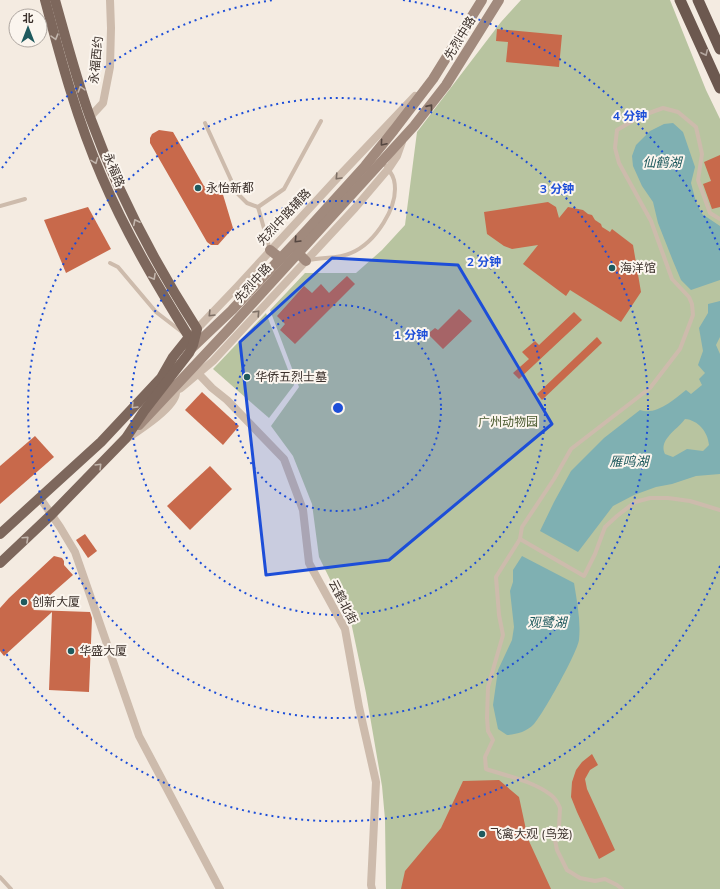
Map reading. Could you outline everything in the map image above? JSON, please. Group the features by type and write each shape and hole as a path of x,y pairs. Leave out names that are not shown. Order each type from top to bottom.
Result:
{"highway":[{"path":"680,0 720,88"},
{"path":"699,2 720,49"}],"main road":[{"name":"永福路","path":"44,0 74,104 101,175 119,215 140,253 194,341"},
{"name":"永福路","path":"55,0 90,117 111,170 152,254 197,329"},
{"name":"先烈中路","path":"194,341 232,310 365,166 433,79 482,0"},
{"name":"先烈中路","path":"0,534 101,442 169,386 195,370 229,329 298,253 385,166 404,136 433,104 499,0"},
{"path":"270,250 280,258"},
{"path":"298,253 306,260"},
{"path":"0,563 52,514 126,438 144,412 169,386 194,341 197,329"},
{"path":"194,341 229,329"}],"street":[{"name":"永福西约","path":"90,117 102,103 110,67 110,0"},
{"name":"先烈中路辅路","path":"197,329 373,140 433,79"},
{"path":"195,370 217,357 306,260 385,166"},
{"name":"云鹤北街","path":"195,370 227,400 284,459 303,510 309,563 345,629 359,707 376,782 372,889"},
{"path":"126,438 160,414 172,402 174,397 169,386"},
{"path":"40,498 52,514 75,552 139,736 220,889"}],"lane":[{"path":"622,889 605,879 595,881 580,878 567,870 557,850 555,840 560,808 552,796 534,785 486,769 485,757 494,740 488,731 487,724 488,687 503,635 499,615 496,578 520,539 522,527 571,449 650,388 680,349 693,314 692,304 689,297 672,279 651,221 619,163 615,148 617,130 641,116 663,108 678,112 696,127 702,154 698,180 710,213 720,219"},
{"path":"258,207 284,189 321,121"},
{"path":"205,123 237,193 247,203 258,207"},
{"path":"306,260 351,253 365,244 374,235 387,217 393,201 394,180 385,166"},
{"path":"0,206 25,199"},
{"path":"258,207 270,250"},
{"path":"110,262 118,267 156,312 194,341"},
{"path":"520,539 584,576 595,554 605,527 636,502 650,498 668,498 690,501 720,510"},
{"path":"0,877 11,889"}],"highlighted area":[{"path":"332,258 458,265 552,424 389,560 266,575 240,342"}],"green space":[{"name":"广州动物园","path":"521,0 670,0 706,90 720,119 720,889 386,889 385,819 382,786 366,693 351,622 319,557 312,504 293,456 271,426 299,387 270,310 305,273 356,273 382,250 405,225 417,132 501,22"},
{"path":"266,313 294,385 269,418 213,369"}],"water":[{"name":"仙鹤湖","path":"673,123 683,132 695,167 691,183 696,202 702,214 720,226 720,280 691,290 681,280 658,223 653,202 642,186 633,166 632,156 636,145 650,131 664,124"},
{"name":"雁鸣湖","path":"720,301 720,337 716,345 720,354 720,474 696,476 672,484 656,487 634,495 613,506 578,552 540,531 571,471 604,438 640,410 652,411 659,409 686,390 691,394 702,385 699,379 705,373 698,365 703,351 699,328 708,313 708,304","holes":["685,419 690,420 702,428 707,436 709,445 703,451 687,449 673,457 665,454 664,444 669,435"]},
{"name":"观鹭湖","path":"522,556 574,583 579,619 579,640 559,683 534,724 522,732 507,735 498,729 493,705 498,670 512,640 514,627 510,591 513,582 513,570"}],"building":[{"path":"497,29 562,35 559,67 506,62 508,42 496,41"},
{"name":"永怡新都","path":"159,130 173,132 204,186 221,188 233,228 218,245 211,245 207,242 150,143 152,134"},
{"path":"720,155 720,207 712,209 703,184 711,181 704,162"},
{"path":"548,202 556,207 559,218 568,207 583,210 592,215 602,227 610,232 612,229 633,245 641,292 621,322 570,290 566,296 523,264 538,245 512,249 504,246 487,234 484,212"},
{"path":"88,207 111,249 66,273 44,220"},
{"path":"347,276 355,284 295,344 280,330 285,324 277,316 304,286 312,293 321,284 329,293"},
{"path":"459,309 472,321 443,349 430,336 430,332 435,328 438,330"},
{"path":"574,312 582,320 519,379 513,373 529,359 522,352 535,341 539,345"},
{"path":"597,337 602,343 542,400 537,394"},
{"path":"202,392 239,426 223,445 185,410"},
{"path":"35,436 54,457 0,504 0,466"},
{"path":"210,466 232,489 190,530 167,506"},
{"path":"85,534 97,551 88,558 76,540"},
{"path":"54,556 62,558 64,565 73,575 33,610 90,612 92,618 89,692 49,690 52,612 4,656 0,651 0,608"},
{"path":"592,754 598,765 590,770 585,779 587,789 615,850 599,859 571,797 572,782 576,770 582,762"},
{"name":"飞禽大观 (鸟笼)","path":"499,780 519,797 528,839 551,889 401,889 405,871 441,828 463,781"}],"place":[{"name":"永怡新都","path":"198,188"},
{"name":"海洋馆","path":"612,268"},
{"name":"华侨五烈士墓","path":"247,377"},
{"name":"创新大厦","path":"24,602"},
{"name":"华盛大厦","path":"71,651"},
{"name":"飞禽大观 (鸟笼)","path":"482,834"}]}
